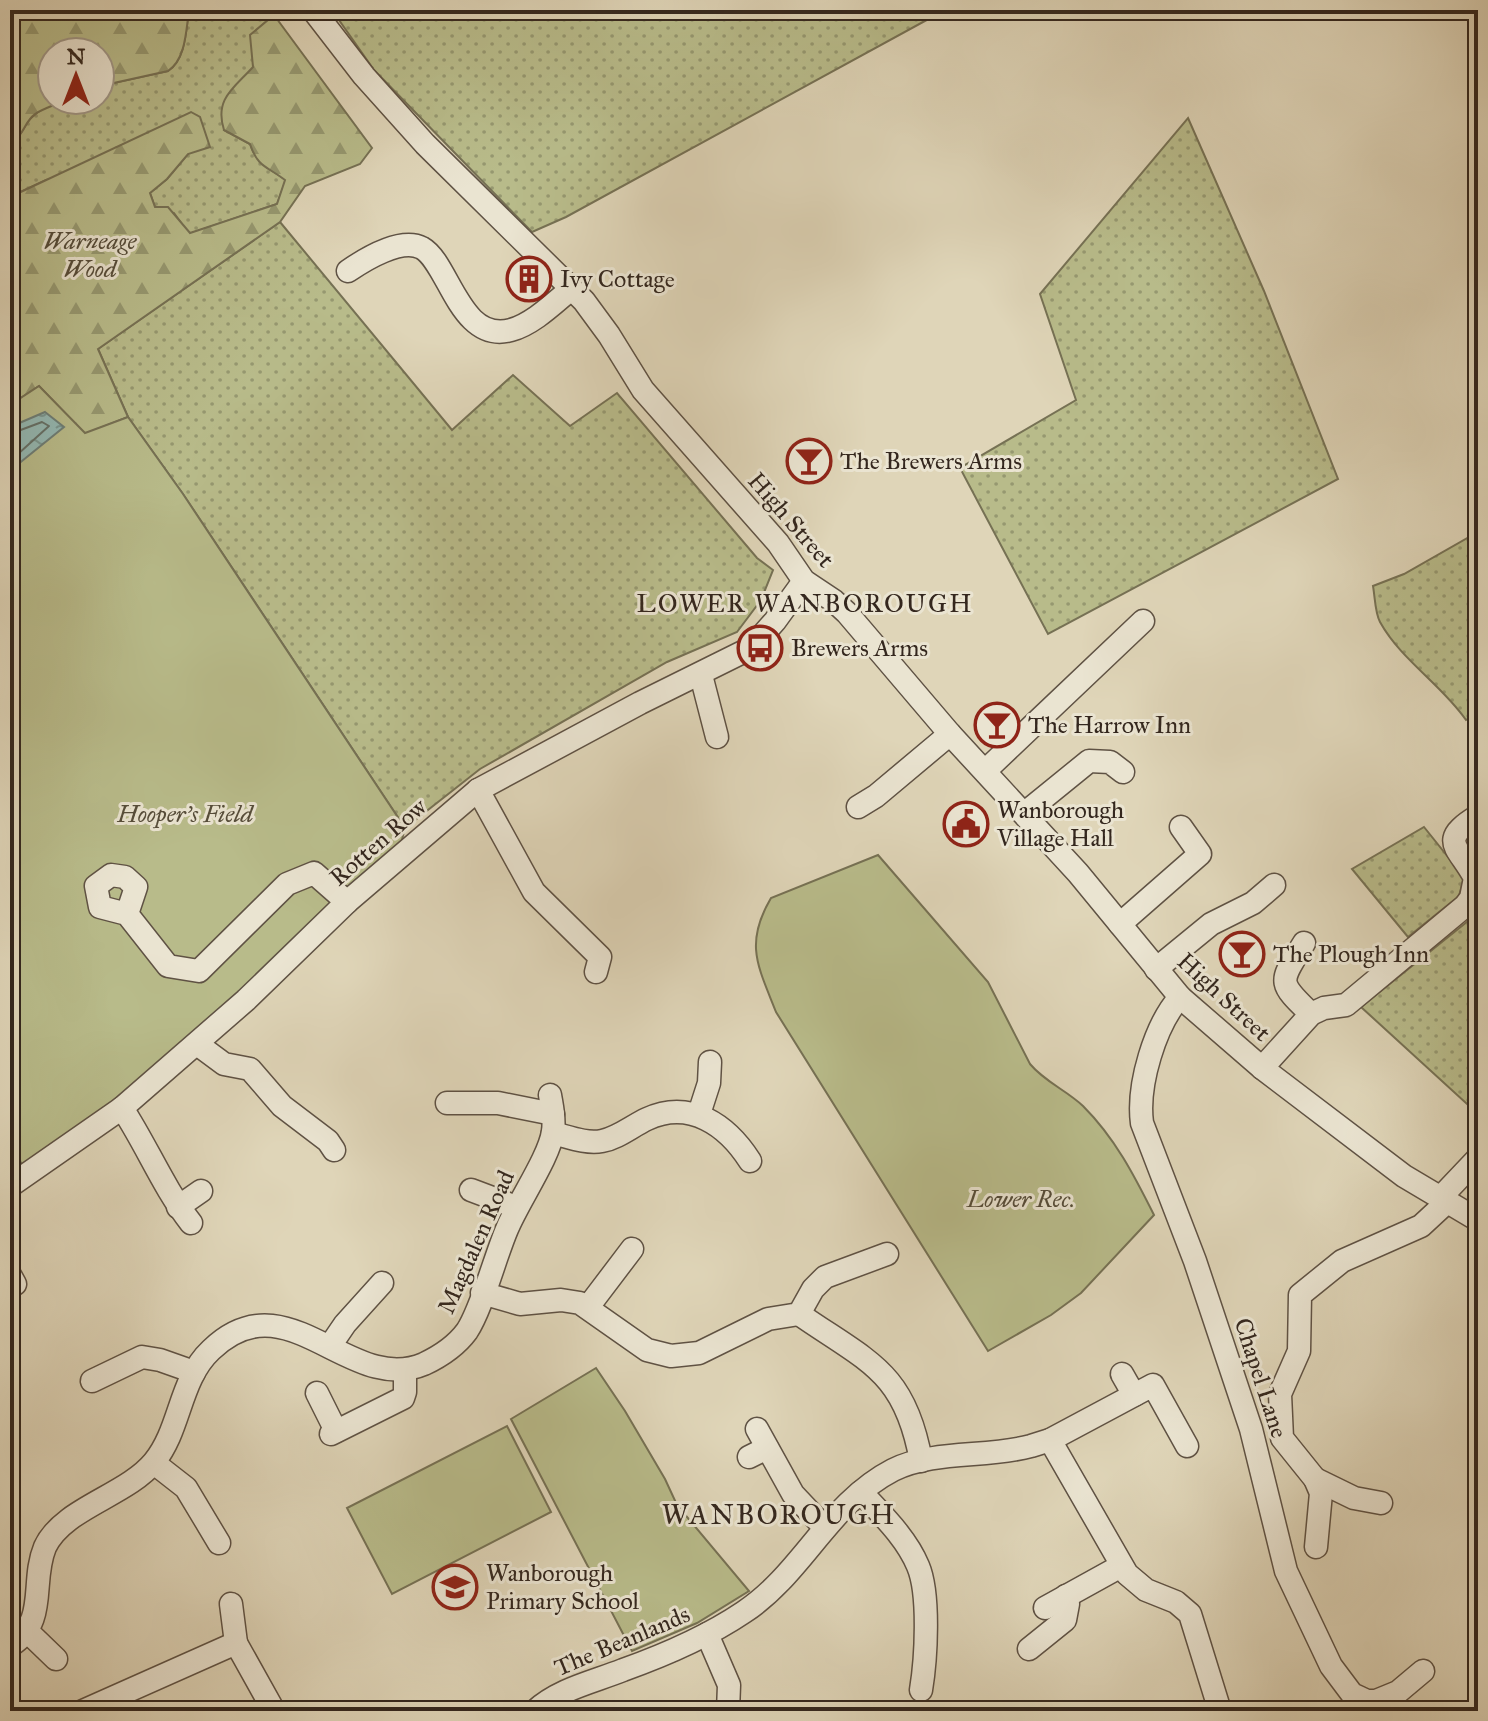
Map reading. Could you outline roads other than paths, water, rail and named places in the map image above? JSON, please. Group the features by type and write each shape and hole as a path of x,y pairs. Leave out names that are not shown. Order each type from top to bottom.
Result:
{"street":[{"name":"High Street","path":"313,10 364,76 425,144 571,289 603,326 650,399 778,543 804,581 847,613 950,734 1025,813 1180,997 1262,1068 1404,1176 1478,1220"},
{"path":"348,271 376,253 405,247 422,248 465,311 478,324 503,331 524,324 571,289"},
{"name":"Rotten Row","path":"10,1186 122,1108 246,1000 347,902 478,790 640,703 751,648 804,581"},
{"path":"985,771 1143,621"},
{"path":"701,675 717,737"},
{"path":"858,807 950,734"},
{"path":"1025,813 1089,761 1110,762 1123,772"},
{"path":"478,790 534,892 600,957 596,972"},
{"path":"1262,1068 1311,1014 1324,1008 1346,1005 1465,906 1471,898 1475,878 1456,850 1454,837 1457,830 1478,816"},
{"path":"1120,924 1200,854 1181,827"},
{"path":"127,914 168,966 199,971 287,884 314,873 347,902"},
{"path":"1156,969 1211,924 1253,903 1274,885"},
{"path":"1304,943 1285,973 1284,984 1289,994 1311,1014"},
{"name":"Chapel Lane","path":"1180,997 1167,1012 1149,1064 1141,1101 1142,1123 1195,1261 1251,1429 1286,1571 1331,1666 1352,1694 1367,1701 1385,1699 1423,1671"},
{"path":"197,1044 224,1064 250,1069 282,1106 328,1141 334,1150"},
{"path":"699,1114 709,1083 710,1062"},
{"path":"447,1103 508,1104 552,1114 586,1141 603,1141 664,1113 699,1114 726,1131 750,1161"},
{"path":"122,1108 184,1215 201,1191"},
{"name":"Magdalen Road","path":"405,1371 431,1361 457,1343 470,1324 516,1207 544,1156 552,1114"},
{"path":"1316,1547 1321,1493 1315,1479 1282,1438 1280,1394 1299,1351 1300,1295 1342,1261 1421,1226 1478,1158"},
{"path":"471,1190 516,1207"},
{"path":"588,1307 632,1249"},
{"path":"799,1314 813,1289 825,1277 887,1254"},
{"path":"330,1346 345,1324 382,1283"},
{"path":"482,1293 520,1304 561,1300 588,1307 647,1350 680,1357 710,1350 768,1319 799,1314 857,1351 884,1375 902,1398 913,1422 921,1461"},
{"path":"56,1659 19,1638 36,1608 44,1551 54,1534 69,1520 120,1490 154,1463 169,1435 194,1372 209,1351 224,1339 264,1325 287,1327 371,1365 405,1371 403,1398 333,1433 317,1393"},
{"path":"92,1381 142,1357 194,1372"},
{"path":"1122,1374 1143,1390 1187,1446"},
{"name":"The Beanlands","path":"535,1711 572,1689 707,1634 764,1597 861,1492 893,1470 921,1461 1016,1450 1050,1440 1143,1390"},
{"path":"1050,1440 1121,1566 1146,1590 1181,1606 1190,1614 1220,1711"},
{"path":"758,1445 793,1494 825,1528"},
{"path":"154,1463 186,1488 219,1543"},
{"path":"1315,1479 1354,1498 1381,1503"},
{"path":"861,1492 901,1539 920,1572 925,1644 921,1690"},
{"path":"1045,1608 1121,1566"},
{"path":"1029,1649 1065,1620 1066,1596"},
{"path":"231,1604 236,1643 270,1704"},
{"path":"707,1634 729,1685 728,1711"},
{"path":"83,1711 236,1643"}],"water":[{"path":"45,412 64,427 17,465 10,460 10,427"}],"place":[{"name":"Ivy Cottage","path":"529,279"},
{"name":"The Brewers Arms","path":"809,461"},
{"name":"Brewers Arms","path":"760,648"},
{"name":"The Harrow Inn","path":"997,725"},
{"name":"Wanborough Village Hall","path":"966,824"},
{"name":"The Plough Inn","path":"1242,954"},
{"name":"Wanborough Primary School","path":"455,1587"}],"district":[{"name":"LOWER WANBOROUGH","path":"805,603"},
{"name":"WANBOROUGH","path":"779,1514"}],"park label":[{"name":"Warneage Wood","path":"90,255"},
{"name":"Hooper's Field","path":"185,814"},
{"name":"Lower Rec.","path":"1021,1199"}]}
